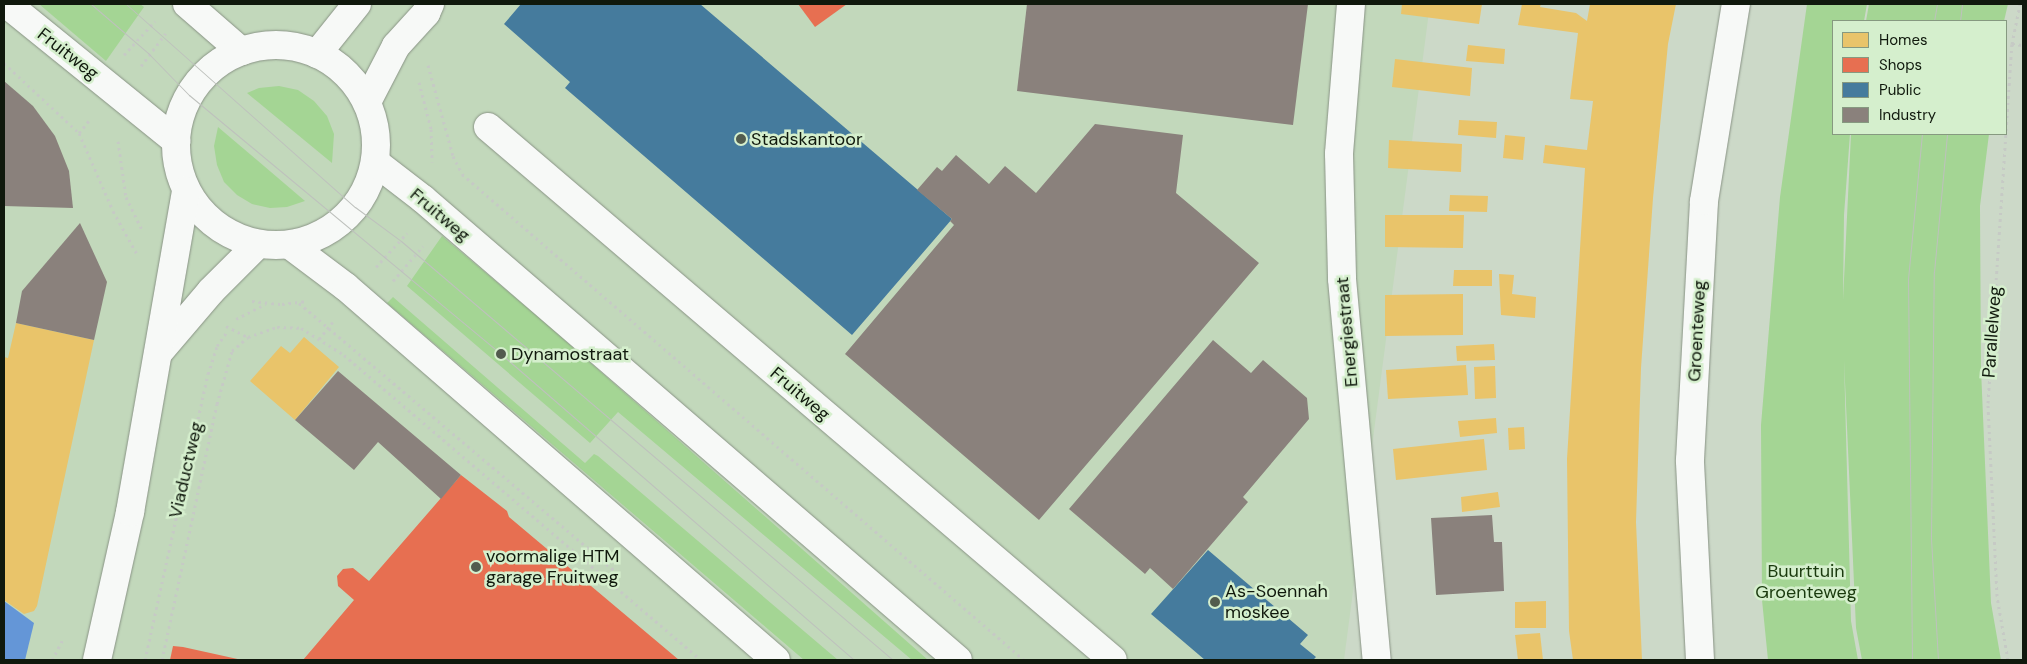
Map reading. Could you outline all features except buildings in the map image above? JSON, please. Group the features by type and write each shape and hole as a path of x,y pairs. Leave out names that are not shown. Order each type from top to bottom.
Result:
{"street":[{"name":"Fruitweg","path":"7,4 126,98 176,142"},
{"path":"187,4 241,51"},
{"path":"317,54 357,4"},
{"path":"367,102 402,39 426,13 430,4"},
{"name":"Energiestraat","path":"1350,4 1339,154 1342,279 1377,660"},
{"name":"Groenteweg","path":"1700,660 1690,460 1704,202 1736,4"},
{"path":"279,45 317,54 346,74 367,102 376,142 374,162 364,194 348,216 325,234 290,245 257,245 216,226 199,210 186,191 176,158 176,142 182,110 196,85 215,66 241,51 279,45"},
{"name":"Fruitweg","path":"488,127 1113,660"},
{"name":"Fruitweg","path":"374,162 430,205 958,660"},
{"path":"97,660 130,512 160,352 186,191"},
{"path":"160,352 204,300 257,245"},
{"path":"290,245 355,294 776,660"}],"path":[{"name":"Parallelweg","path":"2007,119 2012,44 2020,4"},
{"path":"402,39 424,55 453,156 462,174 1024,660"},
{"path":"204,300 265,304 299,303 355,294 392,283 415,256 428,238 432,160 431,129 426,99 402,39"},
{"path":"2012,44 2023,45"},
{"path":"148,53 126,98 118,141 126,197 137,223 171,277"},
{"path":"4,63 79,133 113,211 141,262 171,277"},
{"name":"Parallelweg","path":"2006,135 1988,403 1997,596 2008,660"},
{"path":"319,339 410,228 430,205 462,174"},
{"path":"204,300 229,328 248,337"},
{"path":"299,303 622,577"},
{"name":"Viaductweg","path":"145,660 208,374 216,346 235,319 265,304"},
{"path":"162,660 217,404 232,352 248,337 277,327 301,328 344,356 701,660"}],"shaded area":[{"path":"4,4 1430,4 1344,660 4,660"}],"green space":[{"path":"39,4 140,4 144,7 106,61"},
{"name":"Buurttuin Groenteweg","path":"1807,4 1867,4 1864,20 1832,20 1832,135 1850,135 1844,215 1843,300 1851,135 1989,135 1980,206 1981,369 1991,603 2001,660 1862,660 1856,628 1844,360 1851,621 1858,660 1768,660 1762,600 1761,425 1780,197"},
{"path":"1869,4 2008,4 2004,20 1866,20"},
{"path":"279,86 298,90 314,101 327,116 334,134 332,163 247,93 259,88"},
{"path":"218,127 305,201 287,207 270,208 252,204 237,195 224,182 217,165 214,146"},
{"path":"442,236 543,321 928,660 912,660 618,412 590,443 407,286"},
{"path":"393,297 585,463 594,454 598,456 838,660 804,660 387,303"}],"water":[{"path":"4,601 34,623 25,660 4,660"}],"tram line":[{"path":"91,4 148,53 189,95 501,354 854,660"},
{"path":"126,4 355,207 401,241 893,660"},
{"path":"1934,20 1937,4"},
{"path":"1960,20 1962,4"},
{"path":"1912,660 1908,279 1922,135"},
{"path":"1938,660 1931,537 1934,272 1947,135"}],"place":[{"name":"Stadskantoor","path":"741,139"},
{"name":"Dynamostraat","path":"501,354"},
{"name":"voormalige HTM garage Fruitweg","path":"476,567"},
{"name":"As-Soennah moskee","path":"1215,602"}]}
